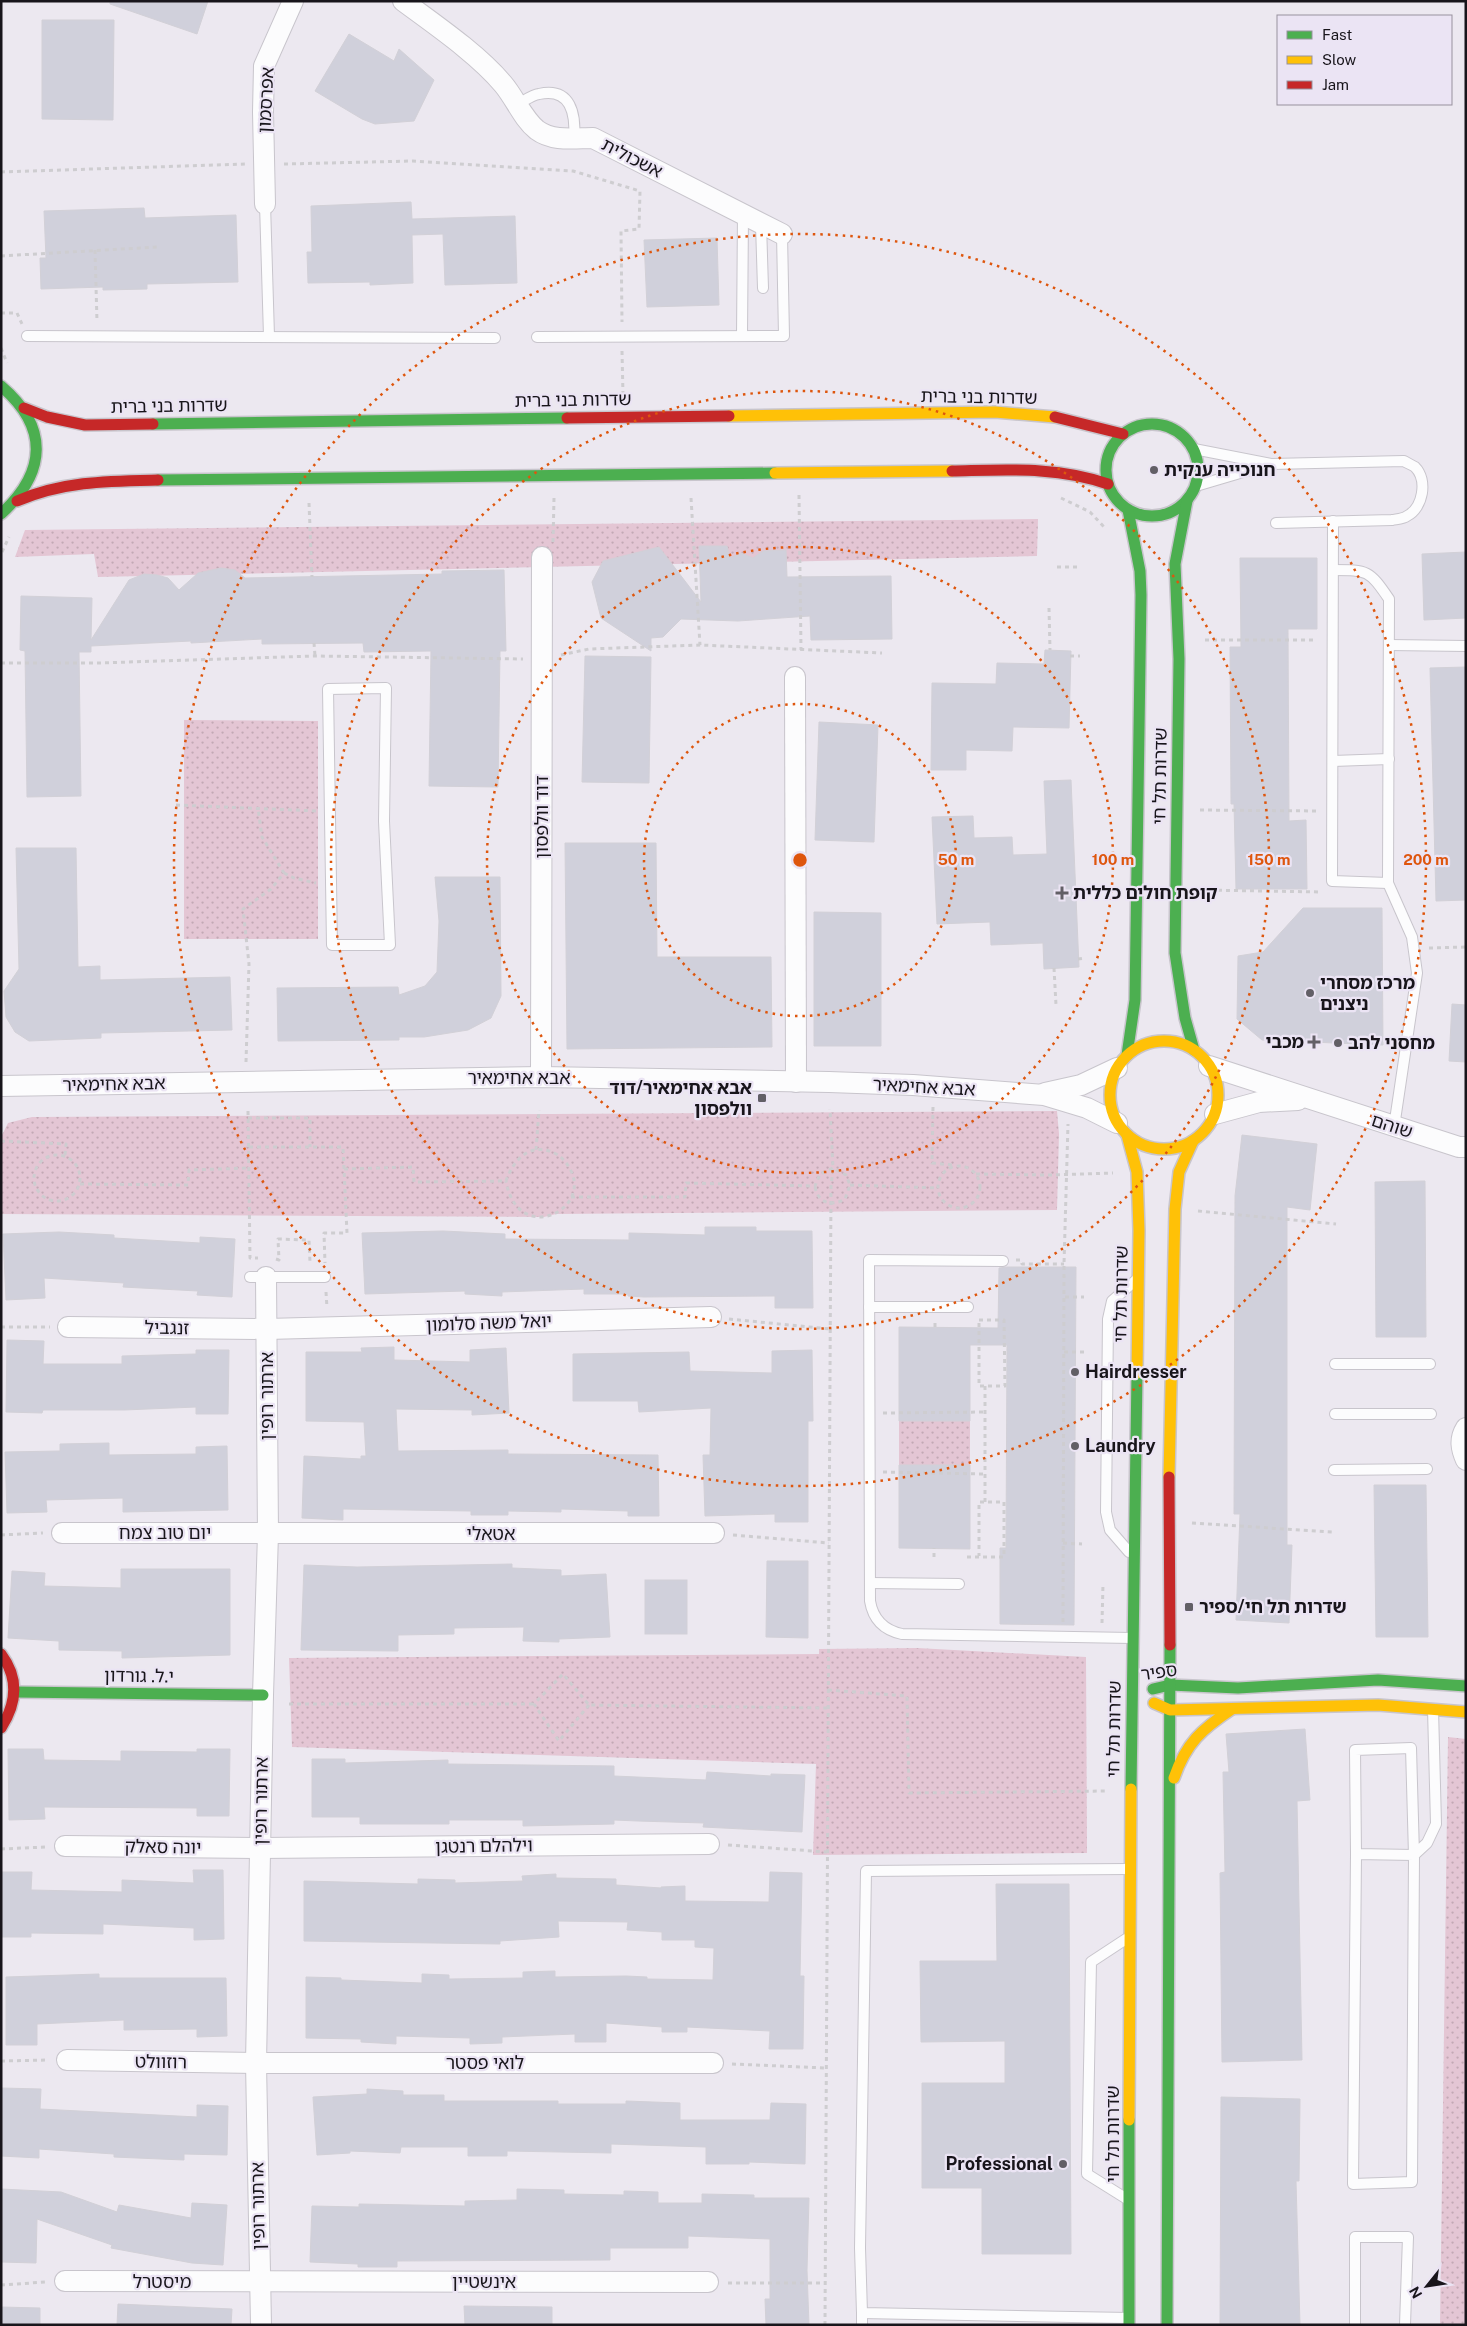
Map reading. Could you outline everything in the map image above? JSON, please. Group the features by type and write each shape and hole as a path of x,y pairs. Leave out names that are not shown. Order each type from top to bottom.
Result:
{"main road":[{"path":"1,386 12,394 24,408 33,426 36,446 36,459 28,484 17,500 2,514"},
{"name":"שדרות בני ברית","path":"24,408 47,417 85,424 995,412 1049,416 1123,434"},
{"path":"1148,423 1162,424 1175,429 1186,438 1194,449 1198,463 1196,486 1187,501 1177,509 1166,515 1140,515 1128,510 1112,494 1106,470 1108,456 1114,444 1123,434 1135,427 1148,423"},
{"path":"17,500 61,485 108,481 1058,470 1083,474 1108,484"},
{"name":"שדרות תל חי","path":"1187,501 1175,564 1179,659 1175,953 1185,1018 1194,1050"},
{"name":"שדרות תל חי","path":"1122,1061 1135,1000 1141,595 1140,571 1128,510"},
{"path":"1162,1041 1179,1043 1194,1050 1209,1066 1217,1087 1215,1114 1208,1127 1193,1141 1180,1147 1159,1149 1144,1146 1122,1129 1111,1110 1112,1078 1122,1061 1141,1046 1162,1041"},
{"name":"שדרות תל חי","path":"1122,1129 1137,1172 1138,1278 1130,1869 1129,2321"},
{"path":"1167,2325 1170,1710 1168,1513 1174,1209 1179,1172 1193,1141"},
{"path":"1169,1629 1174,1653 1180,1661"},
{"path":"1,1654 13,1675 15,1692 13,1707 1,1728"},
{"path":"1194,1676 1214,1684 1238,1688"},
{"name":"ספיר","path":"1133,1694 1170,1685 1238,1688 1332,1681 1378,1680 1433,1696 1466,1712"},
{"name":"ספיר","path":"1133,1694 1170,1710 1232,1709 1378,1705 1433,1696 1466,1686"},
{"name":"י.ל. גורדון","path":"15,1692 263,1695"},
{"path":"1169,1796 1178,1764 1188,1746 1197,1734 1232,1709"}],"street":[{"name":"אפרסמון","path":"265,204 264,66 292,1"},
{"name":"אשכולית","path":"403,1 440,28 502,83 538,130 552,137 593,138 782,234"},
{"name":"דוד וולפסון","path":"541,1077 542,557"},
{"path":"795,678 796,1082"},
{"name":"אבא אחימאיר","path":"1036,1094 1076,1086 1122,1061"},
{"name":"שוהם","path":"1209,1066 1394,1127 1466,1147"},
{"name":"אבא אחימאיר","path":"1,1086 541,1077 913,1085 1036,1094 1075,1104 1122,1129"},
{"name":"שוהם","path":"1215,1114 1259,1102 1292,1100 1319,1102"},
{"name":"ארתור רופין","path":"262,1271 267,1329 268,1534 256,2064 262,2325"},
{"name":"יואל משה סלומון","path":"267,1329 711,1317"},
{"name":"זנגביל","path":"68,1327 267,1329"},
{"path":"1466,1428 1461,1441 1462,1451 1466,1460"},
{"name":"יום טוב צמח","path":"62,1532 268,1534"},
{"name":"אטאלי","path":"268,1534 714,1533"},
{"name":"וילהלם רנטגן","path":"260,1848 709,1844"},
{"name":"יונה סאלק","path":"65,1846 260,1848"},
{"name":"רוזוולט","path":"67,2060 256,2064"},
{"name":"לואי פסטר","path":"256,2064 713,2063"},
{"name":"מיסטרל","path":"65,2281 260,2283"},
{"name":"אינשטיין","path":"260,2283 708,2282"}],"lane":[{"path":"518,104 537,94 549,93 560,96 573,110 575,120 574,139"},
{"path":"265,204 269,336"},
{"path":"742,336 743,214"},
{"path":"762,224 764,288"},
{"path":"537,337 784,336 782,234"},
{"path":"27,336 495,338"},
{"path":"1194,449 1270,464 1404,461 1416,468 1421,480 1422,493 1419,506 1408,516 1392,520 1276,522"},
{"path":"1196,486 1270,464"},
{"path":"1333,521 1332,881 1388,883"},
{"path":"1333,570 1364,570 1375,579 1389,599 1388,883 1412,937 1417,974 1394,1127"},
{"path":"1389,645 1466,646"},
{"path":"386,688 384,821 390,945 332,946 331,886 328,689 386,688"},
{"path":"1332,761 1389,759"},
{"path":"1003,1260 869,1260 871,1606 877,1620 886,1628 897,1633 1133,1638"},
{"path":"262,1271 325,1277"},
{"path":"1134,1558 1110,1530 1106,1512 1108,1320 1112,1301 1138,1278"},
{"path":"869,1307 968,1307"},
{"path":"1335,1364 1430,1364"},
{"path":"1335,1414 1431,1414"},
{"path":"1334,1470 1427,1469"},
{"path":"870,1583 959,1584"},
{"path":"1356,1854 1414,1855 1427,1843 1436,1824 1433,1696"},
{"path":"1411,1748 1414,1855 1412,2182 1353,2184 1355,1750 1411,1748"},
{"path":"862,2325 860,2248 866,1871 1130,1869"},
{"path":"1130,2200 1087,2174 1091,1962 1131,1936"},
{"path":"1354,2325 1355,2237 1408,2237 1405,2325"},
{"path":"862,2313 1129,2321"}],"path":[{"path":"1,172 413,161 573,171 640,191 638,229 621,231 622,386"},
{"path":"1,256 157,246"},
{"path":"95,250 97,336"},
{"path":"1,313 17,313 27,336"},
{"path":"799,493 800,650"},
{"path":"691,494 700,645"},
{"path":"542,557 553,557 554,496"},
{"path":"309,499 312,577"},
{"path":"1057,567 1079,567"},
{"path":"1049,608 1050,650"},
{"path":"1205,640 1333,640"},
{"path":"314,643 315,656"},
{"path":"542,659 589,649 700,645 882,653"},
{"path":"1,663 98,663 315,656 508,659"},
{"path":"1070,656 1080,656"},
{"path":"176,805 330,811"},
{"path":"258,808 262,836 284,873 294,878 331,886"},
{"path":"1177,809 1332,812"},
{"path":"246,1063 249,964 243,909 271,889 284,873"},
{"path":"1202,890 1332,892 1332,881"},
{"path":"1413,948 1466,947"},
{"path":"1078,959 1085,958"},
{"path":"1054,968 1056,1005"},
{"path":"933,1107 932,1163 957,1165 968,1167 976,1174 980,1190 975,1200 966,1207 950,1206 942,1198 938,1188 941,1176 945,1170 957,1165"},
{"path":"825,2325 830,1329 833,1168 830,1108"},
{"path":"536,1150 539,1110"},
{"path":"248,1111 250,1258 260,1258"},
{"path":"248,1118 310,1118 310,1147"},
{"path":"1068,1120 1064,1264 1063,1622 1072,1623"},
{"path":"1,1141 66,1144 64,1155"},
{"path":"249,1147 343,1147 348,1233 324,1233 325,1261 310,1262 310,1240 278,1239 279,1260 262,1271"},
{"path":"536,1150 550,1151 560,1157 569,1168 573,1177 571,1197 563,1209 556,1214 544,1217 526,1214 512,1203 506,1181 511,1166 517,1158 536,1150"},
{"path":"55,1154 64,1155 78,1166 80,1184 70,1198 61,1201 44,1198 38,1192 34,1182 34,1173 38,1164 45,1157 55,1154"},
{"path":"344,1169 413,1167 414,1182 506,1181"},
{"path":"80,1184 188,1184 189,1170 249,1168"},
{"path":"833,1168 846,1175 850,1185 845,1199 831,1204 822,1201 817,1195 815,1186 820,1174 833,1168"},
{"path":"976,1174 1067,1175 1120,1173"},
{"path":"571,1197 685,1197 686,1184 815,1186"},
{"path":"850,1185 938,1188"},
{"path":"1198,1212 1336,1224"},
{"path":"1036,1264 1064,1264"},
{"path":"1064,1297 1084,1297"},
{"path":"711,1317 830,1329"},
{"path":"979,1320 1004,1320 1004,1386 985,1386 979,1386 979,1320"},
{"path":"1,1327 68,1327"},
{"path":"1064,1352 1084,1352"},
{"path":"985,1386 985,1502"},
{"path":"899,1412 985,1412"},
{"path":"899,1473 985,1474"},
{"path":"967,1556 1004,1557 1004,1502 978,1502 979,1556"},
{"path":"1192,1523 1332,1532"},
{"path":"1,1535 62,1532"},
{"path":"714,1533 829,1543"},
{"path":"1064,1543 1082,1544"},
{"path":"934,1548 934,1557"},
{"path":"1102,1623 1103,1584"},
{"path":"289,1704 534,1704 562,1674 588,1705 828,1708"},
{"path":"828,1690 908,1696 909,1792 1115,1791"},
{"path":"534,1704 559,1741 588,1705"},
{"path":"709,1844 827,1852"},
{"path":"1,1849 65,1846"},
{"path":"1,2061 67,2060"},
{"path":"713,2063 826,2068"},
{"path":"1,2286 65,2281"},
{"path":"708,2282 825,2283"}],"shaded area":[{"path":"1038,519 1037,556 98,577 94,554 15,557 25,530"},
{"path":"184,720 318,721 318,939 184,939"},
{"path":"1057,1111 1059,1134 1057,1210 556,1214 544,1217 1,1214 1,1137 8,1123 32,1117"},
{"path":"899,1421 970,1421 970,1465 899,1465"},
{"path":"917,1648 1086,1657 1087,1853 813,1855 816,1764 292,1747 289,1658 819,1654 819,1649"},
{"path":"1448,1737 1466,1739 1466,2325 1440,2325"}],"building":[{"path":"110,1 208,1 197,34 110,4"},
{"path":"42,20 114,20 113,120 42,119"},
{"path":"349,34 394,61 399,49 434,80 414,121 375,124 362,119 315,91"},
{"path":"411,202 412,219 515,216 517,283 445,285 443,234 412,235 413,283 370,285 370,282 308,283 307,252 312,252 311,206"},
{"path":"144,208 145,218 236,215 238,282 147,284 147,289 103,290 103,287 41,289 40,258 46,258 44,211"},
{"path":"717,238 719,305 647,307 644,240"},
{"path":"699,546 727,546 730,558 741,553 753,558 763,551 786,550 787,577 891,576 892,639 811,640 810,616 738,621 681,619 663,637 651,638 651,651 601,618 592,582 603,561 659,547 701,602"},
{"path":"1466,552 1466,618 1424,620 1422,554"},
{"path":"1240,558 1317,558 1317,629 1288,629 1289,821 1306,820 1307,889 1236,889 1234,804 1231,804 1230,647 1241,647"},
{"path":"221,568 235,570 245,578 442,574 442,571 504,570 506,651 500,651 498,787 429,786 431,651 364,652 363,643 262,644 262,639 91,646 91,652 79,652 81,796 27,797 25,651 20,650 21,596 92,598 91,640 129,580 144,574 157,575 168,578 179,590 198,573"},
{"path":"1045,650 1071,651 1069,728 1013,727 1012,751 966,750 966,770 931,770 932,683 996,684 997,663 1044,664"},
{"path":"585,656 651,657 649,783 582,782"},
{"path":"1466,667 1466,900 1436,901 1430,668"},
{"path":"819,722 878,725 874,842 815,840"},
{"path":"1071,780 1079,967 1044,969 1043,943 991,945 990,922 937,924 932,817 973,816 974,838 1012,837 1013,855 1047,854 1044,781"},
{"path":"565,843 656,843 657,957 771,957 772,1047 567,1049"},
{"path":"16,848 76,848 78,967 100,966 100,980 230,977 232,1030 101,1033 101,1038 29,1041 15,1032 6,1017 4,991 19,969"},
{"path":"435,877 500,877 501,996 491,1018 468,1030 424,1037 399,1037 399,1040 278,1041 277,988 398,987 399,995 425,986 437,972 439,921"},
{"name":"מרכז מסחרי ניצנים","path":"1303,908 1382,908 1383,1045 1262,1040 1237,1019 1238,956 1263,952"},
{"path":"814,912 881,913 881,1046 814,1046"},
{"path":"1452,1004 1466,1005 1466,1062 1449,1061"},
{"path":"1242,1135 1317,1144 1310,1210 1287,1207 1287,1545 1292,1545 1289,1623 1236,1620 1240,1514 1234,1514 1235,1196"},
{"path":"1425,1181 1426,1337 1376,1337 1375,1182"},
{"path":"705,1227 756,1227 756,1231 812,1231 813,1308 775,1308 775,1296 644,1297 628,1296 628,1294 584,1294 584,1289 502,1292 502,1296 465,1294 465,1291 365,1294 362,1233 443,1231 505,1234 505,1239 629,1240 629,1233 705,1235"},
{"path":"59,1232 114,1235 114,1238 200,1243 200,1237 235,1239 232,1297 197,1295 198,1291 123,1287 124,1283 44,1278 45,1298 6,1300 3,1234"},
{"path":"1076,1267 1074,1625 1000,1624 1000,1548 1006,1548 1007,1345 970,1345 970,1421 899,1421 899,1327 998,1328 999,1268"},
{"path":"7,1340 44,1341 43,1364 122,1364 122,1356 196,1354 196,1350 229,1350 228,1414 196,1414 196,1407 124,1410 43,1410 42,1413 6,1412"},
{"path":"394,1347 394,1360 470,1362 470,1350 506,1348 509,1413 472,1415 472,1410 396,1409 398,1451 508,1450 508,1454 658,1455 659,1516 628,1516 628,1511 561,1509 561,1512 508,1511 508,1515 471,1515 471,1511 343,1509 343,1520 302,1518 304,1456 361,1459 361,1456 366,1456 364,1422 306,1421 306,1352 362,1352 361,1348"},
{"path":"812,1350 813,1421 808,1421 808,1522 775,1522 775,1514 705,1516 703,1455 710,1455 711,1408 639,1412 638,1401 573,1401 573,1354 689,1352 690,1371 772,1373 772,1351"},
{"path":"109,1443 109,1455 196,1454 196,1447 227,1446 228,1510 123,1512 123,1498 46,1500 47,1512 7,1513 5,1452 60,1451 60,1444"},
{"path":"899,1465 970,1465 970,1549 899,1548"},
{"path":"1374,1485 1426,1485 1428,1637 1376,1637"},
{"path":"767,1561 808,1561 808,1638 766,1637"},
{"path":"512,1564 512,1568 561,1570 561,1576 606,1574 610,1637 559,1639 559,1642 523,1641 524,1627 454,1628 454,1634 398,1635 398,1651 301,1650 304,1565 357,1567"},
{"path":"121,1569 230,1569 230,1655 122,1658 122,1651 59,1650 59,1641 8,1638 12,1571 45,1573 44,1586 121,1588"},
{"path":"645,1580 687,1580 687,1634 645,1634"},
{"path":"1305,1729 1310,1800 1297,1801 1302,2060 1222,2062 1220,1873 1225,1872 1223,1772 1229,1772 1226,1734"},
{"path":"8,1749 43,1749 44,1760 121,1761 121,1751 197,1752 197,1749 230,1749 229,1816 197,1816 197,1808 44,1807 45,1819 9,1820"},
{"path":"312,1759 345,1759 345,1763 448,1760 448,1764 614,1766 614,1776 706,1780 707,1772 771,1776 771,1774 805,1775 802,1832 703,1827 704,1823 614,1820 614,1824 523,1826 523,1820 449,1820 449,1824 360,1824 360,1817 312,1817"},
{"path":"193,1870 223,1870 224,1939 194,1940 194,1928 103,1924 103,1934 31,1933 31,1937 1,1937 1,1872 32,1872 31,1890 122,1892 122,1880 194,1883"},
{"path":"770,1872 802,1873 800,1976 804,1976 803,2049 769,2049 770,2031 687,2027 687,2032 662,2032 662,2027 606,2023 606,2042 575,2042 575,2034 502,2037 502,2043 470,2044 470,2038 396,2036 396,2044 361,2042 361,2039 306,2038 306,1977 422,1983 422,1974 449,1975 449,1979 523,1978 523,1972 555,1971 555,1977 626,1976 647,1977 647,1979 713,1980 714,1948 695,1947 695,1940 662,1940 662,1932 627,1930 628,1922 558,1921 559,1937 500,1941 500,1944 304,1941 304,1881 418,1884 418,1879 455,1880 455,1883 523,1881 522,1876 556,1874 556,1878 616,1879 616,1885 661,1888 685,1886 685,1901 769,1902"},
{"path":"996,1884 1069,1884 1071,2254 982,2254 982,2188 922,2188 922,2083 1005,2083 1005,2041 921,2042 920,1961 997,1961"},
{"path":"99,1974 99,1978 226,1978 227,2036 197,2037 197,2029 124,2030 124,2020 37,2024 37,2045 6,2045 6,1977"},
{"path":"1,2088 41,2089 40,2109 197,2117 197,2105 228,2106 227,2155 184,2154 184,2160 114,2157 114,2154 39,2149 39,2158 1,2156"},
{"path":"367,2089 403,2091 403,2095 444,2095 444,2101 558,2101 558,2104 626,2104 626,2101 680,2103 680,2120 770,2120 771,2103 806,2104 805,2164 749,2162 749,2164 706,2164 706,2147 611,2144 611,2153 507,2151 507,2156 468,2156 468,2147 401,2147 400,2153 350,2151 350,2153 317,2155 313,2097 367,2094"},
{"path":"1221,2097 1300,2099 1299,2181 1296,2181 1300,2325 1220,2325"},
{"path":"1,2189 61,2192 117,2212 119,2205 191,2218 192,2203 227,2205 223,2265 192,2263 111,2248 112,2245 37,2219 36,2263 1,2262"},
{"path":"517,2189 564,2190 564,2194 624,2195 624,2191 658,2192 658,2203 702,2203 702,2194 754,2195 754,2198 809,2198 807,2270 809,2325 766,2325 765,2299 770,2299 770,2239 688,2236 688,2248 610,2248 610,2260 397,2261 397,2267 358,2267 358,2264 310,2262 312,2206 359,2207 359,2204 465,2206 465,2201 517,2200"},
{"path":"118,2304 232,2309 231,2325 117,2325"},
{"path":"464,2306 552,2307 552,2325 465,2325"},
{"path":"1,2307 40,2308 40,2325 1,2325"}],"traffic: fast":[{"path":"1,386 17,402 28,417 34,433 36,450 34,466 27,482 16,498 1,514"},
{"path":"153,424 567,418"},
{"path":"1152,424 1170,427 1185,437 1195,452 1198,470 1195,488 1185,503 1170,513 1152,516 1134,513 1119,503 1109,488 1106,470 1109,452 1119,437 1134,427 1152,424"},
{"path":"158,480 775,473"},
{"path":"1187,501 1175,564 1179,659 1175,953 1185,1018 1194,1050"},
{"path":"1127,1055 1135,1000 1141,595 1140,571 1128,510"},
{"path":"1131,1789 1137,1373"},
{"path":"1167,2325 1170,1645"},
{"path":"1153,1689 1170,1685 1238,1688 1378,1680 1466,1686"},
{"path":"15,1692 263,1695"},
{"path":"1129,2120 1129,2325"}],"traffic: slow":[{"path":"729,416 995,412 1055,417"},
{"path":"775,473 952,471"},
{"path":"1164,1041 1185,1045 1202,1057 1214,1074 1218,1095 1214,1116 1202,1133 1185,1145 1164,1149 1143,1145 1126,1133 1114,1116 1110,1095 1114,1074 1126,1057 1143,1045 1164,1041"},
{"path":"1127,1135 1137,1172 1139,1231 1137,1373"},
{"path":"1169,1477 1175,1209 1179,1172 1193,1141"},
{"path":"1154,1703 1170,1710 1378,1705 1466,1712"},
{"path":"1174,1778 1184,1755 1196,1738 1212,1723 1232,1709"},
{"path":"1129,2120 1131,1789"}],"traffic: jam":[{"path":"24,408 47,417 85,425 153,424"},
{"path":"567,418 729,416"},
{"path":"1055,417 1123,434"},
{"path":"952,471 1031,470 1070,474 1108,484"},
{"path":"17,501 52,489 86,483 158,480"},
{"path":"1169,1477 1170,1645"},
{"path":"1,1654 11,1672 14,1691 10,1709 1,1728"}],"place":[{"name":"חנוכייה ענקית","path":"1154,470"},
{"name":"קופת חולים כללית","path":"1062,893"},
{"name":"מרכז מסחרי ניצנים","path":"1310,993"},
{"name":"מכבי","path":"1314,1042"},
{"name":"מחסני להב","path":"1338,1043"},
{"name":"אבא אחימאיר/דוד וולפסון","path":"762,1098"},
{"name":"Hairdresser","path":"1075,1372"},
{"name":"Laundry","path":"1075,1446"},
{"name":"שדרות תל חי/ספיר","path":"1189,1607"},
{"name":"Professional","path":"1063,2164"}]}
